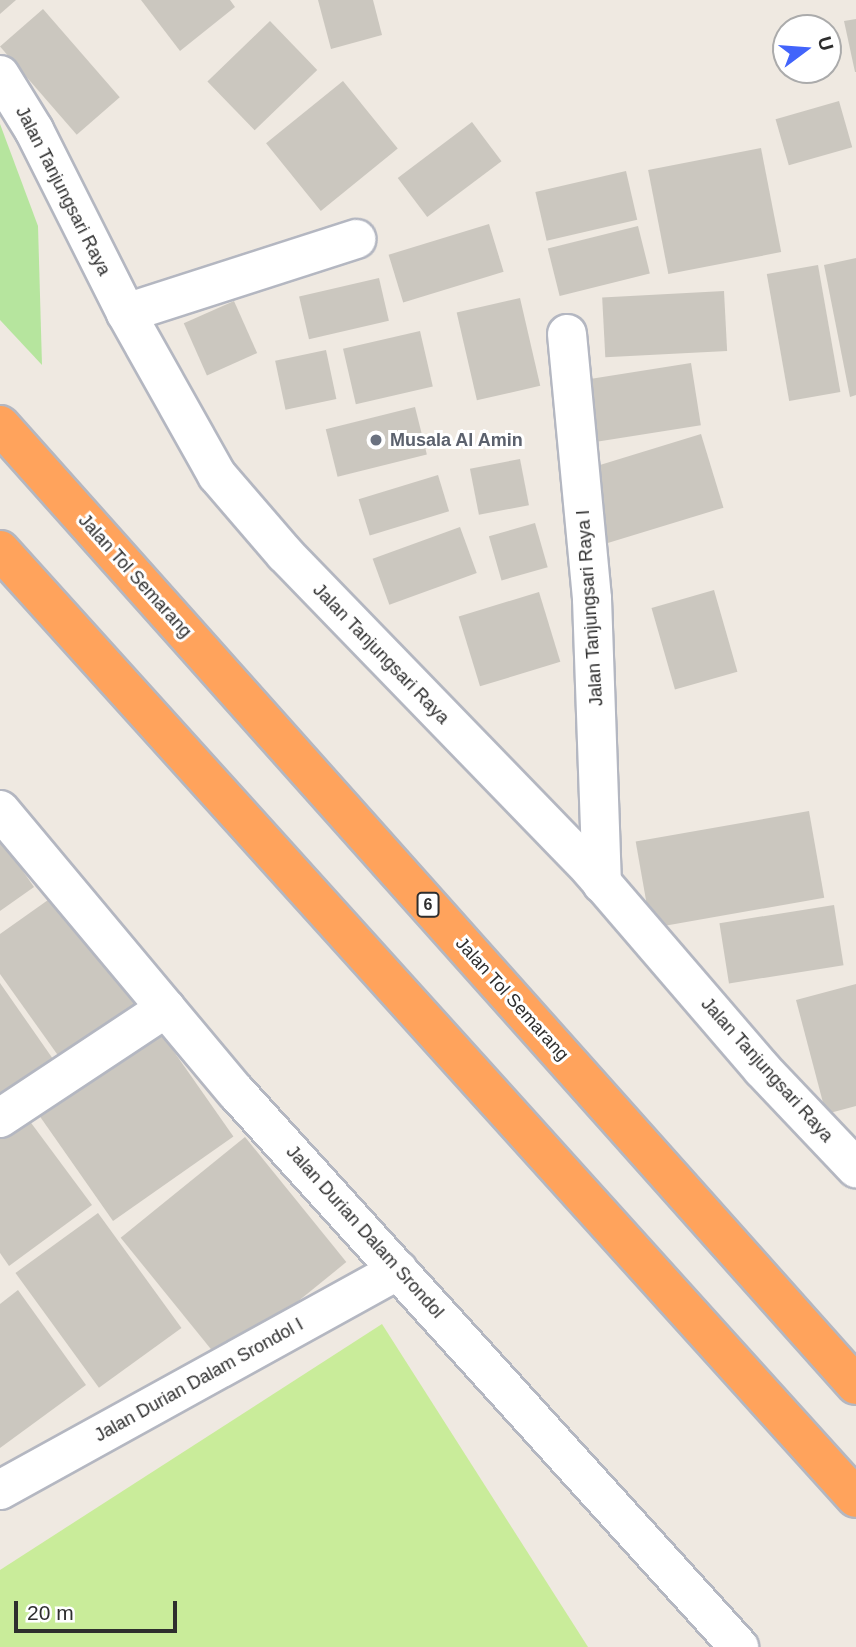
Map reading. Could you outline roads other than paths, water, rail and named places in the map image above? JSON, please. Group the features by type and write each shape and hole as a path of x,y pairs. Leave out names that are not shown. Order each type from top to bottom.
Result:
{"highway":[{"name":"Jalan Tol Semarang","path":"0,425 856,1385"},
{"path":"0,550 856,1498"}],"street":[{"name":"Jalan Tanjungsari Raya","path":"0,75 34,130 126,313 217,475 285,554 602,884 762,1069 856,1168"},
{"path":"126,313 356,239"},
{"name":"Jalan Tanjungsari Raya I","path":"567,334 592,599 602,884"},
{"name":"Jalan Durian Dalam Srondol","path":"0,810 166,1008 398,1270 739,1647"},
{"path":"0,1118 166,1008"},
{"name":"Jalan Durian Dalam Srondol I","path":"0,1490 398,1270"}],"place":[{"name":"Musala Al Amin","path":"376,440"}]}
